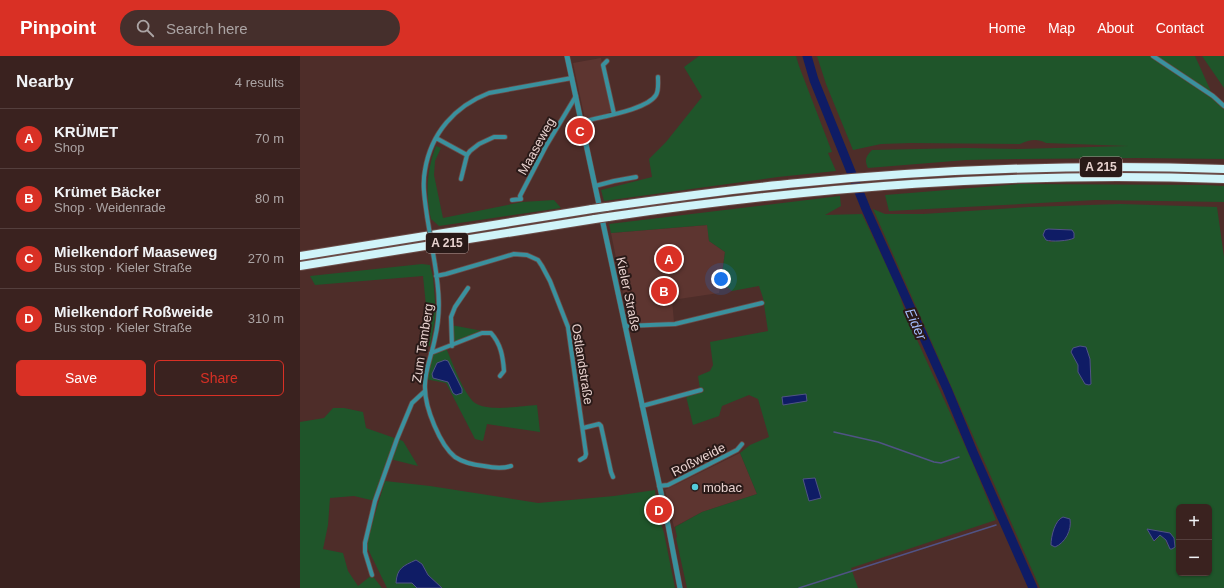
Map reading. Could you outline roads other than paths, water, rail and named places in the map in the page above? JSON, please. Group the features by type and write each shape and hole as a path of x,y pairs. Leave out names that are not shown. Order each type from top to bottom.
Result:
{"highway":[{"name":"A 215","path":"300,256 606,207 742,189 838,179 970,170 1038,168 1124,167 1224,169"},
{"name":"A 215","path":"300,266 608,217 744,199 871,186 1037,178 1127,177 1224,179"}],"street":[{"name":"Kieler Straße","path":"567,56 680,588"},
{"path":"1153,56 1213,96 1224,106"},
{"path":"608,61 603,65 614,114"},
{"path":"581,120 614,114 647,104 657,94 658,77"},
{"name":"Zum Tamberg","path":"372,574 365,552 365,543 375,501 397,439 412,403 425,391 425,379 439,318 440,300 424,188 425,170 429,153 443,126 454,113 477,98 504,90 572,78"},
{"name":"Maaseweg","path":"512,200 521,199 520,196 546,146 576,96"},
{"path":"461,179 466,155 479,144 494,137 505,137"},
{"path":"436,138 466,155"},
{"path":"595,186 636,177"},
{"name":"Ostlandstraße","path":"436,276 514,254 527,255 538,260 550,281 568,327 586,454 585,457 580,460"},
{"path":"452,346 451,317 455,307 468,288"},
{"path":"624,326 675,324 762,303"},
{"path":"431,353 482,333 491,333 499,344 504,361 504,371 500,376"},
{"path":"642,406 701,390"},
{"path":"425,391 432,420 448,450 455,457 474,465 498,468 511,466"},
{"path":"583,428 599,424 601,426 613,477"},
{"name":"Roßweide","path":"659,486 668,485 737,450 742,444"}],"waterway":[{"name":"Eider","path":"807,56 814,80 866,209 947,389 1033,588"},
{"path":"834,432 878,442 934,462 941,463 959,457"},
{"path":"799,588 996,525"}],"place":[{"name":"Mielkendorf Maaseweg","path":"580,131"},
{"name":"KRÜMET","path":"669,259"},
{"name":"Krümet Bäcker","path":"664,291"},
{"name":"mobac","path":"695,487"},
{"name":"Mielkendorf Roßweide","path":"659,510"}]}
